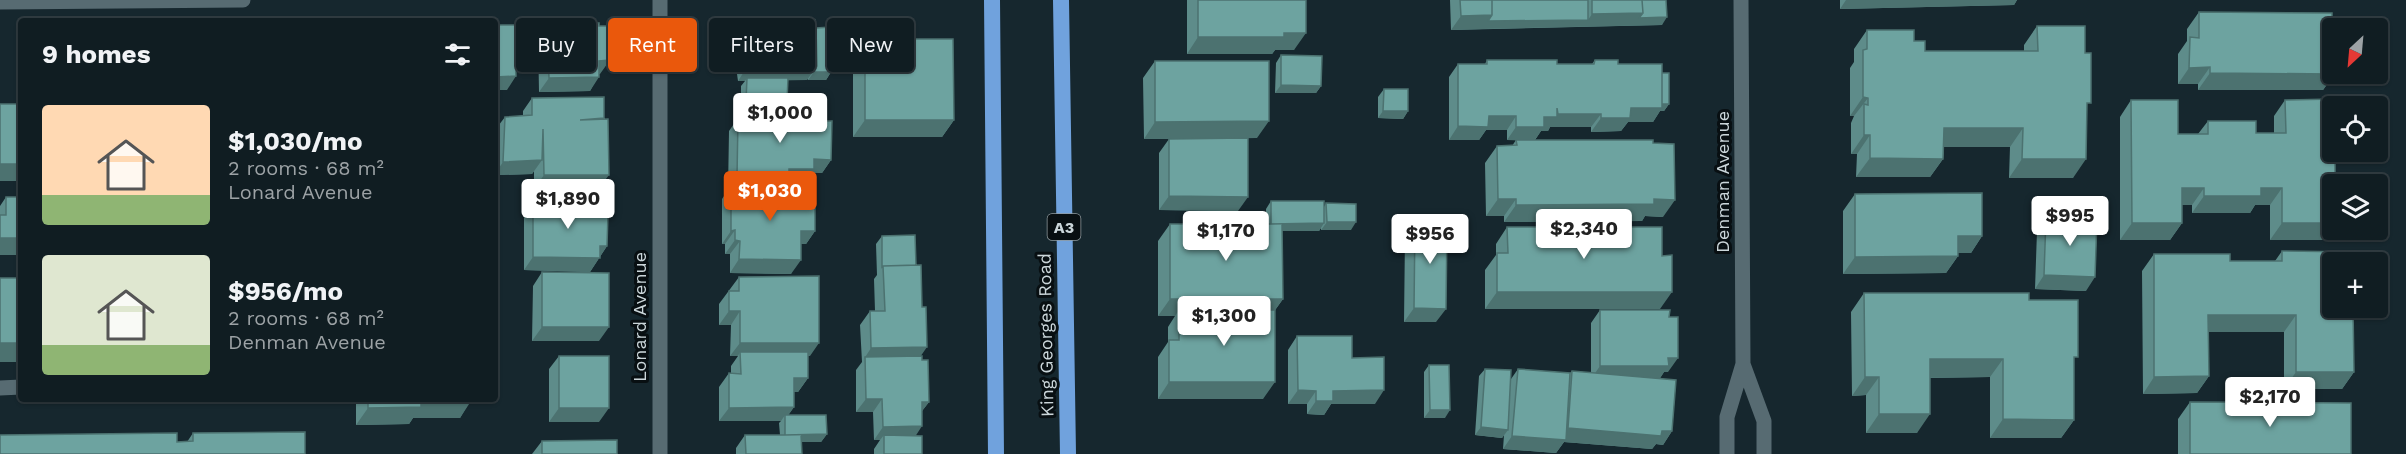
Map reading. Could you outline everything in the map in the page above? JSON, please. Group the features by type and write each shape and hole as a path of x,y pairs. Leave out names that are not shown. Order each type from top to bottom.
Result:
{"highway":[{"path":"992,0 996,454"},
{"name":"King Georges Road","path":"1061,0 1068,454"}],"street":[{"path":"0,2 243,0"},
{"name":"Lonard Avenue","path":"660,0 660,454"},
{"name":"Denman Avenue","path":"1727,454 1727,417 1743,364 1741,0"},
{"name":"Denman Avenue","path":"1743,364 1764,421 1764,454"},
{"path":"0,388 18,387"}],"building":[{"path":"1198,0 1306,0 1306,33 1284,33 1284,37 1198,37"},
{"path":"1460,0 1492,0 1492,15 1461,16"},
{"path":"1492,0 1588,0 1588,20 1488,21 1492,15"},
{"path":"1592,0 1642,0 1643,13 1592,14"},
{"path":"1642,0 1666,0 1667,17 1639,18 1643,13"},
{"path":"2199,12 2332,13 2332,18 2322,18 2322,74 2210,73 2210,67 2189,68 2190,37 2199,38"},
{"path":"815,20 817,66 815,66"},
{"path":"596,23 599,23 599,26 608,26 608,60 599,61 599,77 549,78 549,72 596,72"},
{"path":"498,25 515,25 516,76 498,77"},
{"path":"2037,26 2085,26 2085,53 2091,53 2091,103 2087,103 2086,159 2022,159 2023,128 1944,128 1943,159 1870,158 1870,135 1864,135 1864,104 1868,105 1868,98 1863,97 1863,50 1867,49 1867,30 1914,30 1914,41 1925,41 1925,51 2038,51"},
{"path":"827,27 827,72 815,72 817,66 816,28"},
{"path":"914,39 953,39 954,120 865,120 865,72 914,72"},
{"path":"1281,55 1322,56 1321,86 1281,85"},
{"path":"1487,60 1557,60 1557,64 1594,64 1595,60 1618,60 1618,64 1662,64 1662,108 1631,108 1630,118 1601,118 1601,114 1558,114 1557,108 1557,117 1544,117 1544,127 1516,127 1516,116 1489,116 1488,127 1458,126 1458,64 1487,64"},
{"path":"1155,61 1269,61 1269,121 1155,122"},
{"path":"1662,73 1669,73 1669,104 1662,104"},
{"path":"747,78 788,78 787,101 746,101"},
{"path":"1384,89 1408,89 1408,111 1383,111"},
{"path":"604,97 604,118 580,120 608,119 609,175 544,175 543,129 542,160 503,162 505,117 532,115 532,98"},
{"path":"2322,99 2322,162 2335,162 2335,174 2322,174 2322,223 2282,223 2282,188 2261,188 2261,196 2204,196 2204,188 2182,188 2182,223 2132,223 2131,100 2178,100 2178,134 2208,134 2208,121 2256,121 2256,133 2286,133 2285,100"},
{"path":"0,104 18,104 18,164 0,164"},
{"path":"759,109 788,109 788,121 832,121 831,160 814,159 814,169 789,169 789,177 737,177 738,118 759,118"},
{"path":"1248,138 1248,197 1169,196 1169,139"},
{"path":"1516,140 1653,140 1653,143 1674,144 1675,200 1654,199 1654,204 1516,205 1516,199 1498,199 1497,146 1517,145"},
{"path":"731,186 800,187 799,206 815,206 815,231 801,231 801,260 739,259 740,241 735,240 735,230 731,231"},
{"path":"1982,193 1982,236 1958,236 1958,256 1855,257 1855,194"},
{"path":"6,197 18,197 18,238 0,238 0,215 6,215"},
{"path":"533,201 596,202 596,213 608,213 607,246 600,246 600,258 533,257"},
{"path":"1271,201 1324,201 1324,223 1271,224"},
{"path":"2041,201 2093,202 2092,219 2046,217 2043,222 2041,221"},
{"path":"1326,203 1356,204 1356,222 1327,222"},
{"path":"2046,217 2097,219 2095,277 2044,275"},
{"path":"1415,222 1447,223 1446,309 1414,308"},
{"path":"1170,224 1282,224 1283,299 1170,299"},
{"path":"1507,227 1662,227 1662,256 1672,255 1672,292 1497,292 1497,253 1508,253"},
{"path":"915,235 916,265 882,267 882,236"},
{"path":"2282,251 2353,252 2322,252 2322,318 2353,318 2354,372 2296,372 2296,315 2208,315 2209,376 2154,377 2154,254 2230,254 2230,261 2282,261"},
{"path":"921,265 922,307 926,307 927,347 871,348 870,311 885,311 883,266"},
{"path":"542,272 609,273 609,327 542,327"},
{"path":"819,276 819,343 740,343 740,311 729,311 729,291 739,291 739,277"},
{"path":"0,278 18,278 18,343 0,343"},
{"path":"1864,293 2029,293 2029,300 2078,300 2078,357 2074,357 2074,420 2003,419 2003,359 1930,359 1930,414 1879,414 1879,377 1865,377"},
{"path":"1179,310 1275,310 1275,382 1169,382 1169,340 1179,340"},
{"path":"1600,310 1670,310 1669,317 1678,317 1678,358 1668,358 1669,366 1600,366"},
{"path":"1297,336 1352,336 1352,358 1384,357 1384,390 1333,391 1333,401 1316,401 1316,391 1298,390"},
{"path":"740,352 808,352 808,378 794,378 794,407 729,408 729,373 741,374"},
{"path":"559,356 609,356 609,408 559,408"},
{"path":"922,356 922,360 928,360 929,402 922,402 922,426 883,427 882,399 866,399 865,357"},
{"path":"1429,365 1449,365 1450,410 1430,410"},
{"path":"1485,369 1511,370 1508,430 1481,427"},
{"path":"1518,369 1570,373 1566,440 1512,436"},
{"path":"1572,371 1676,380 1672,431 1662,431 1661,436 1568,428"},
{"path":"368,402 421,402 421,407 368,408"},
{"path":"2190,402 2351,403 2351,454 2190,454"},
{"path":"785,415 826,415 827,434 785,435"},
{"path":"305,432 305,454 0,454 0,435 177,433 177,442 193,441 193,433"},
{"path":"745,435 801,435 802,454 746,454"},
{"path":"884,435 922,436 922,454 884,454"},
{"path":"617,440 617,454 542,454 542,441"}]}
